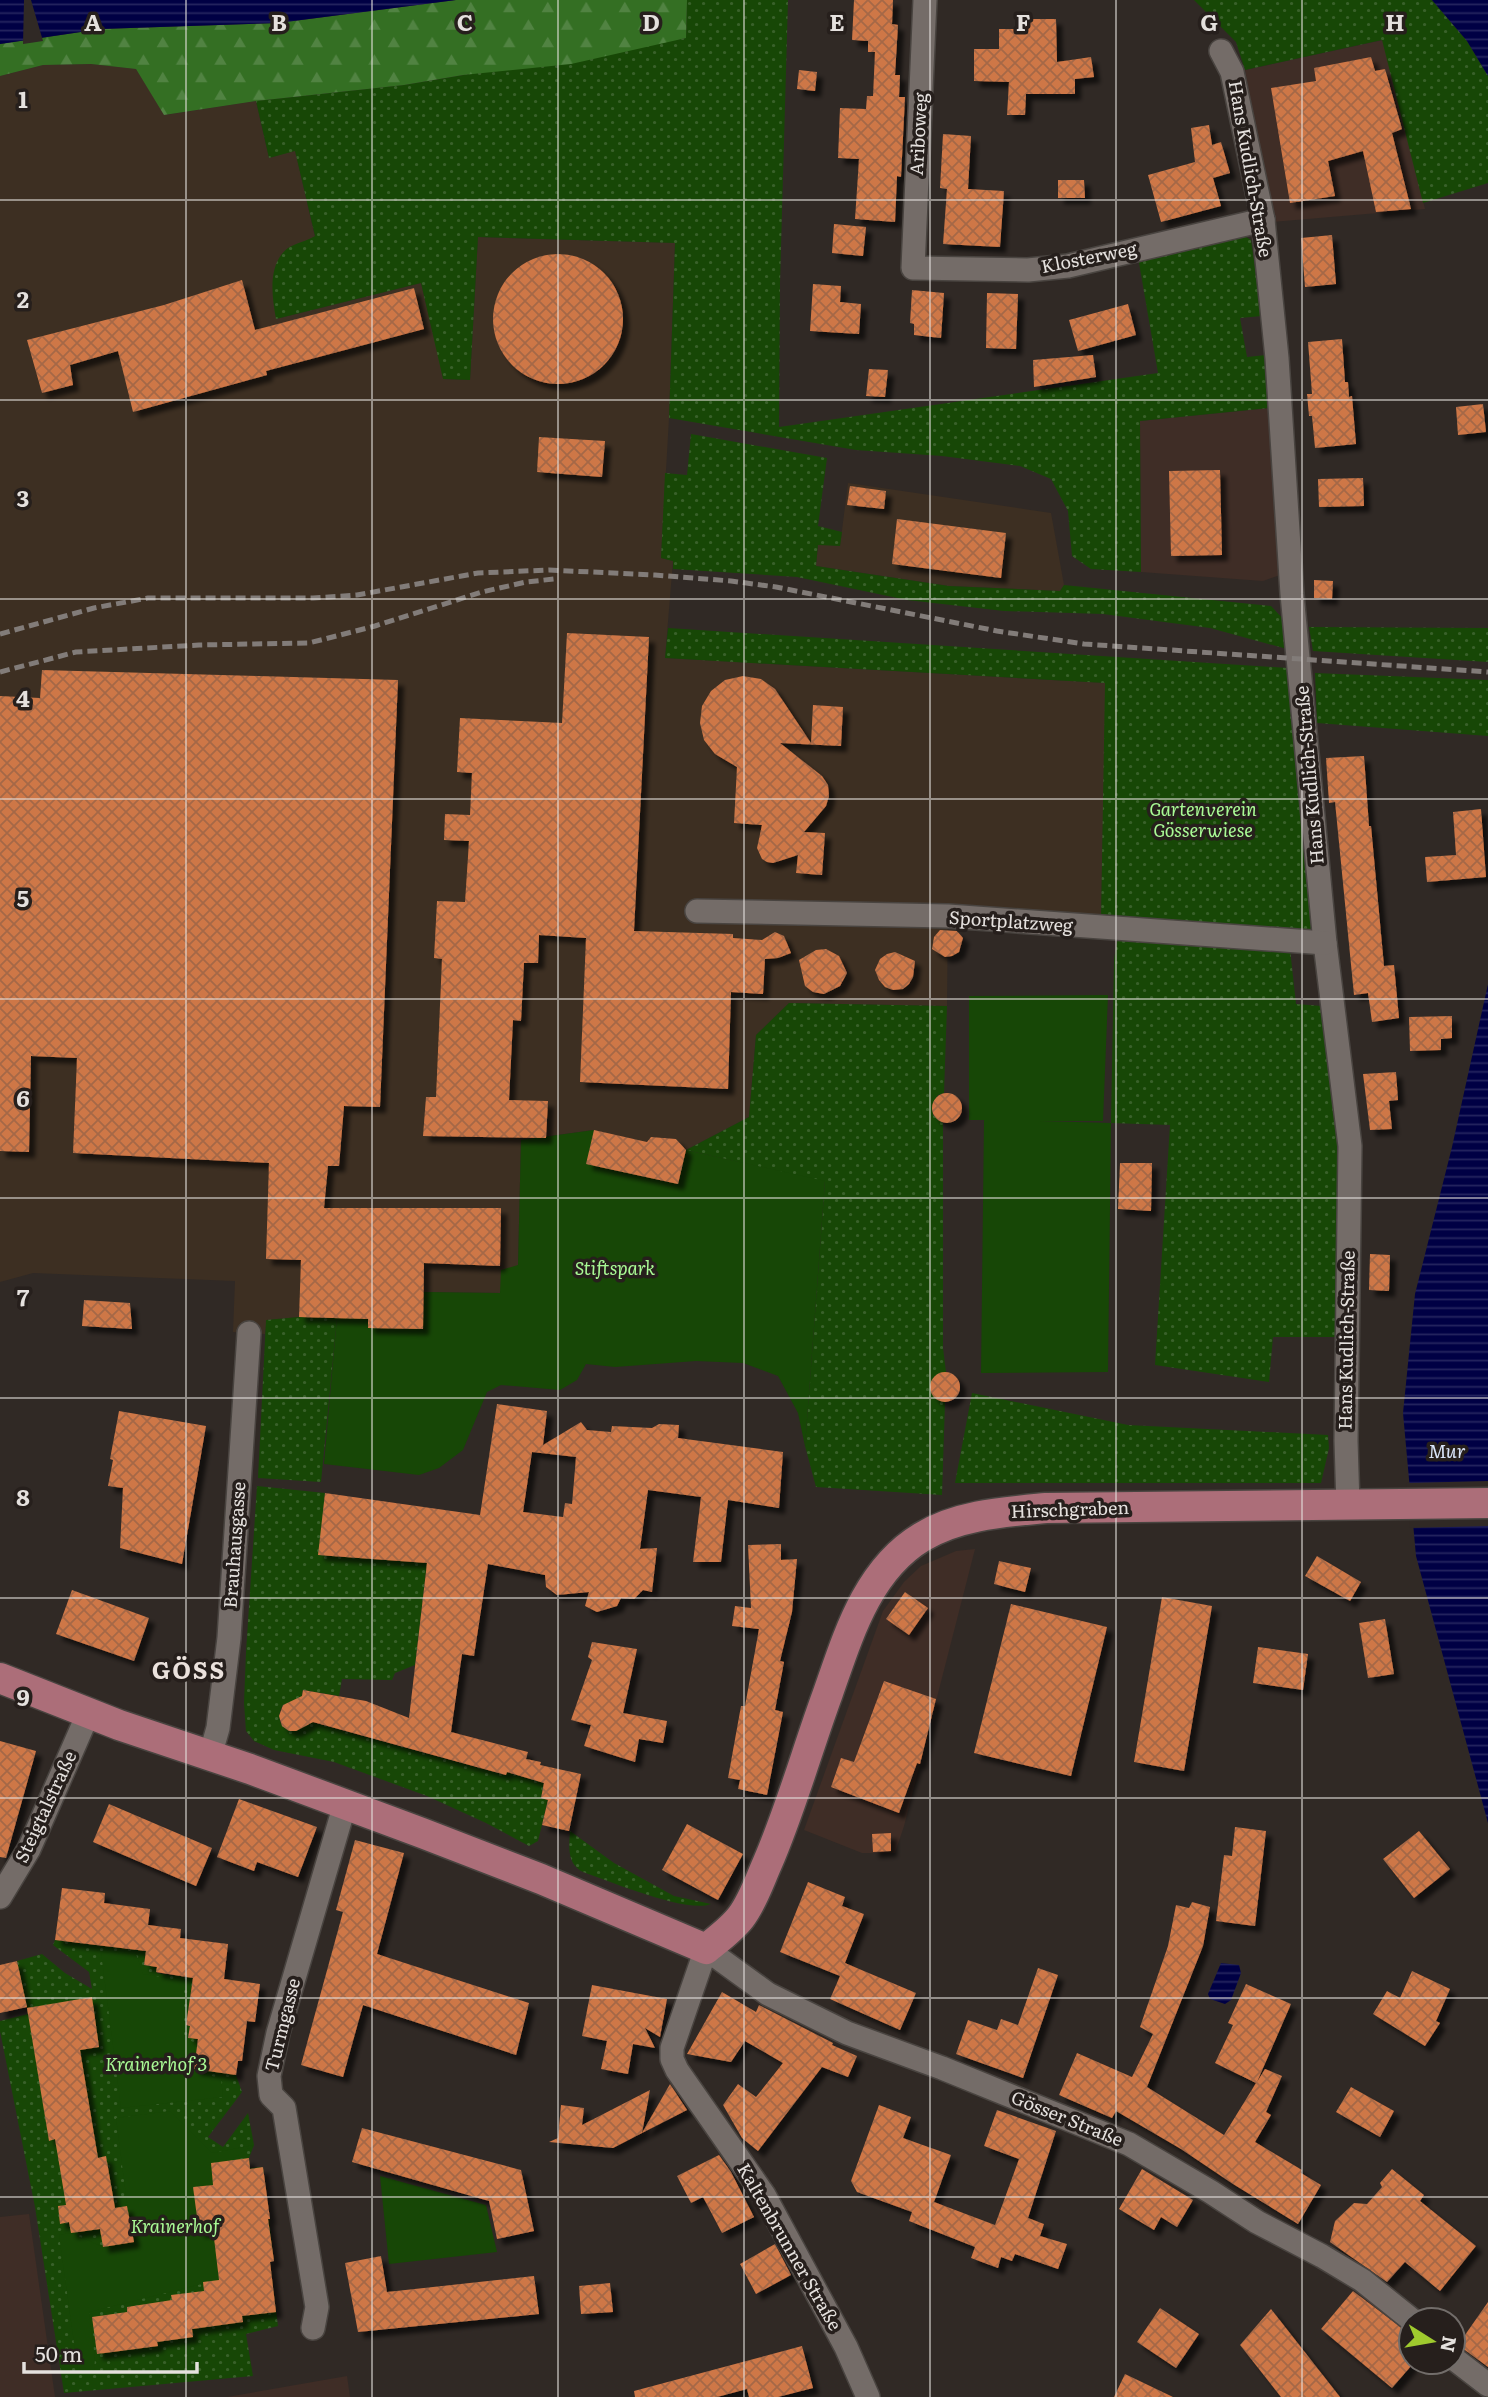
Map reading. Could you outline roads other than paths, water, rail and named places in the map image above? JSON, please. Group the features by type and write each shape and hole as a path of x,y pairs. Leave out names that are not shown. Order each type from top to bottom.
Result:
{"main road":[{"name":"Hirschgraben","path":"706,1949 741,1918 752,1900 775,1846 861,1606 892,1561 923,1536 953,1522 984,1515 1046,1508 1488,1503"},
{"path":"0,1678 88,1714 345,1804 530,1875 706,1949"}],"street":[{"name":"Ariboweg","path":"913,268 925,0"},
{"name":"Hans Kudlich-Straße","path":"1221,51 1233,72 1263,220 1277,358 1292,594 1325,943 1350,1146 1346,1441 1348,1504"},
{"name":"Klosterweg","path":"913,268 1017,270 1068,266 1263,220"},
{"name":"Sportplatzweg","path":"697,911 948,916 1325,943"},
{"name":"Brauhausgasse","path":"210,1756 218,1728 229,1638 249,1333"},
{"name":"Steigtalstraße","path":"0,1897 29,1849 88,1714"},
{"name":"Turmgasse","path":"313,2328 317,2307 284,2108 271,2095 269,2076 278,2033 345,1804"},
{"name":"Gösser Straße","path":"706,1949 768,1994 847,2033 942,2068 1129,2144 1257,2222 1352,2274 1397,2308"},
{"name":"Kaltenbrunner Straße","path":"706,1949 672,2048 673,2059 677,2070 764,2195 846,2347 868,2397"},
{"path":"1467,2369 1483,2381"}],"water":[{"path":"0,0 456,0 278,23 101,29 0,44"},
{"path":"1432,0 1488,0 1488,76 1467,41"},
{"name":"Mur","path":"1488,984 1488,1823 1416,1556 1403,1413 1415,1294 1452,1147"},
{"path":"1221,1963 1239,1965 1241,1973 1231,2000 1225,2004 1210,1999 1208,1994"}],"railway":[{"path":"0,634 94,608 148,598 313,598 357,595 478,573 549,570 655,575 776,587 997,631 1084,644 1488,672"},
{"path":"0,672 76,652 199,645 309,643 375,626 482,592 554,579"}],"district":[{"name":"GÖSS","path":"189,1671"}],"park label":[{"name":"Gartenverein Gösserwiese","path":"1203,820"},
{"name":"Stiftspark","path":"615,1269"},
{"name":"Krainerhof 3","path":"156,2065"},
{"name":"Krainerhof","path":"175,2227"}]}
